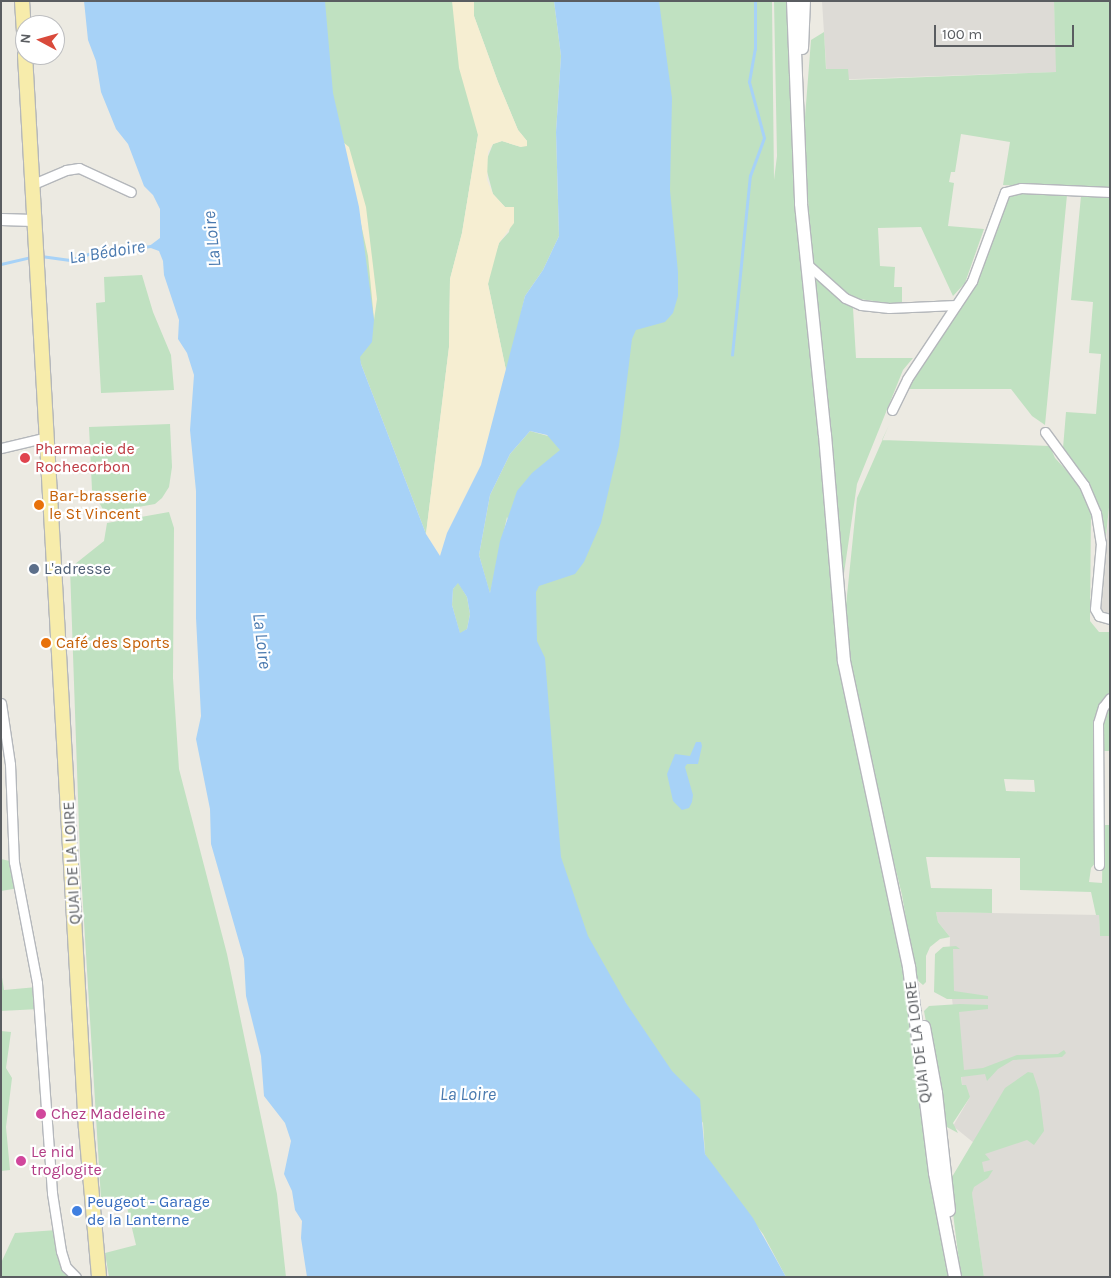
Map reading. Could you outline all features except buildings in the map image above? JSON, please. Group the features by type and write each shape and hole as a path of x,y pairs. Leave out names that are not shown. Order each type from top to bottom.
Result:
{"main road":[{"path":"22,1 23,15"},
{"path":"793,1 798,106"},
{"path":"798,106 804,1"},
{"path":"26,65 33,220"},
{"name":"QUAI DE LA LOIRE","path":"798,106 806,262 826,435 844,661 909,967 935,1173 955,1275"},
{"name":"QUAI DE LA LOIRE","path":"33,220 48,443 86,1128 99,1277"}],"street":[{"path":"31,184 66,170 79,168 131,192"},
{"path":"892,410 907,379 972,281 1005,192 1021,188 1110,192"},
{"path":"1,219 33,220"},
{"path":"806,262 819,278 845,298 861,305 889,308 956,305"},
{"path":"1045,432 1084,485 1096,513 1100,543 1096,609 1100,616 1110,619"},
{"path":"1,448 48,443"},
{"path":"1099,865 1098,723 1103,707 1110,698"},
{"path":"1,703 10,764 14,862 37,983 54,1212 66,1267 76,1277"}],"shaded area":[{"path":"822,1 1054,1 1057,72 827,80"},
{"path":"1110,498 1110,615 1100,609"},
{"path":"936,912 1099,915 1100,936 1110,936 1110,1277 984,1277 972,1194 974,1143 953,1126 970,1097 963,1092 949,973 950,937 938,922"}],"green space":[{"path":"266,1 465,1 478,135 462,233 450,279 449,347 426,534 361,364"},
{"path":"474,1 554,1 561,56 556,132 559,236 543,270 525,296 507,375 488,284 490,269 499,243 509,232 514,207 505,207 493,194 485,164 493,144 502,141 521,147 527,141 518,130 498,82 474,16"},
{"path":"640,1 772,1 774,180 777,156 774,1 790,1 795,179 801,264 849,712 896,920 950,1277 786,1277 763,1234 711,1166 705,1154 703,1123 561,903 513,530 507,517 490,594 479,555 490,495 510,454 530,431 548,436"},
{"path":"1054,1 1110,1 1110,191 1003,185 1010,142 961,134 955,172 951,172 949,182 954,183 948,226 984,229 965,283 953,296 921,227 878,228 880,266 895,267 894,287 902,287 902,305 852,298 812,266 804,130 811,40 824,32 826,69 848,69 849,80 1056,72"},
{"path":"1015,192 1067,195 1045,425 1032,416 1011,389 905,389 959,308 1006,198"},
{"path":"1081,196 1110,197 1110,498 1106,536 1097,507 1063,448 1066,412 1096,414 1101,354 1089,353 1093,302 1071,300"},
{"path":"142,275 153,312 171,355 174,390 101,393 96,303 105,302 104,277"},
{"path":"814,278 853,308 856,358 913,358 903,370 857,484 843,580"},
{"path":"170,424 172,467 169,487 162,498 155,504 105,513 92,490 89,427"},
{"path":"882,440 1050,446 1055,458 1081,486 1091,510 1090,621 1099,632 1110,632 1110,695 1103,701 1095,794 1096,862 1091,868 1089,882 1102,883 1103,825 1110,825 1110,936 1100,936 1099,915 1096,915 1091,892 1020,890 1020,858 926,857 931,888 992,889 992,913 936,912 938,922 950,937 940,939 930,947 926,956 926,982 923,985 916,979 902,895 874,782 853,677 845,615 857,498","holes":["1004,779 1034,780 1035,792 1006,791"]},
{"path":"169,512 174,528 173,678 179,769 227,954 277,1194 286,1277 109,1277 105,1253 136,1245 125,1199 101,1199 80,856 70,568 104,541 107,523"},
{"path":"458,582 467,597 470,614 467,629 460,634 452,605 453,589"},
{"path":"1110,707 1110,751 1102,751 1102,721"},
{"path":"1,859 14,862 19,888 1,891"},
{"path":"956,946 960,949 953,949 954,991 988,996 988,999 947,999 934,992 935,954 943,947"},
{"path":"1,971 4,990 37,987 39,1009 1,1011"},
{"path":"988,1005 988,1009 959,1012 964,1070 983,1068 1017,1055 1058,1054 1064,1050 1066,1053 1062,1057 1013,1060 998,1069 987,1081 985,1074 961,1077 962,1085 966,1085 970,1097 953,1123 958,1133 945,1126 924,1011 929,1006"},
{"path":"1,1031 11,1032 6,1068 12,1078 6,1127 10,1170 1,1171"},
{"path":"1028,1072 1033,1073 1039,1091 1044,1131 1034,1145 1027,1140 985,1154 990,1160 982,1162 984,1172 993,1170 988,1178 974,1187 972,1193 984,1277 961,1277 949,1182 1005,1088"},
{"path":"57,1230 70,1277 1,1277 1,1263 15,1233"}],"sand":[{"path":"452,1 474,1 474,16 498,82 518,130 527,141 527,146 521,147 502,141 493,144 488,152 487,180 493,194 505,207 514,207 514,223 499,243 488,284 507,375 481,465 447,533 440,556 426,534 449,347 450,279 462,233 478,135 459,68"},
{"path":"343,142 349,147 366,207 377,299 374,320 368,256"}],"water":[{"name":"La Loire","path":"84,1 325,1 333,93 359,207 374,320 372,342 360,357 361,364 426,534 440,556 447,533 481,465 525,296 543,270 559,236 556,132 561,56 554,1 659,1 672,98 670,190 678,272 678,296 673,313 665,322 636,330 632,339 619,446 601,523 584,562 575,574 539,586 536,592 537,641 545,658 561,857 588,936 626,1003 672,1071 700,1099 705,1154 753,1218 786,1277 307,1277 301,1238 302,1221 295,1210 292,1191 284,1174 291,1141 285,1123 264,1096 261,1056 246,996 244,959 211,844 210,809 196,739 201,716 196,618 196,491 190,430 194,375 187,353 178,339 179,320 164,275 163,261 159,251 148,247 160,238 160,209 153,195 144,186 128,144 116,129 101,92 96,61 88,40","holes":["530,431 547,435 560,450 532,473 517,491 500,541 490,593 479,555 490,495 510,454","458,583 467,597 470,614 467,629 460,633 452,605 453,589"]},
{"path":"696,742 701,742 702,746 698,764 687,764 685,767 693,795 692,802 689,808 682,810 673,801 667,774 675,754 690,756"}],"waterway":[{"path":"732,355 750,176 764,138 749,82 755,49 755,1"},
{"name":"La Bédoire","path":"41,256 70,260 92,253 151,246"},
{"name":"La Bédoire","path":"1,264 31,257"}],"place":[{"name":"Pharmacie de Rochecorbon","path":"25,458"},
{"name":"Bar-brasserie le St Vincent","path":"39,505"},
{"name":"L'adresse","path":"34,569"},
{"name":"Café des Sports","path":"46,643"},
{"name":"Chez Madeleine","path":"41,1114"},
{"name":"Le nid troglogite","path":"21,1161"},
{"name":"Peugeot - Garage de la Lanterne","path":"77,1211"}]}
